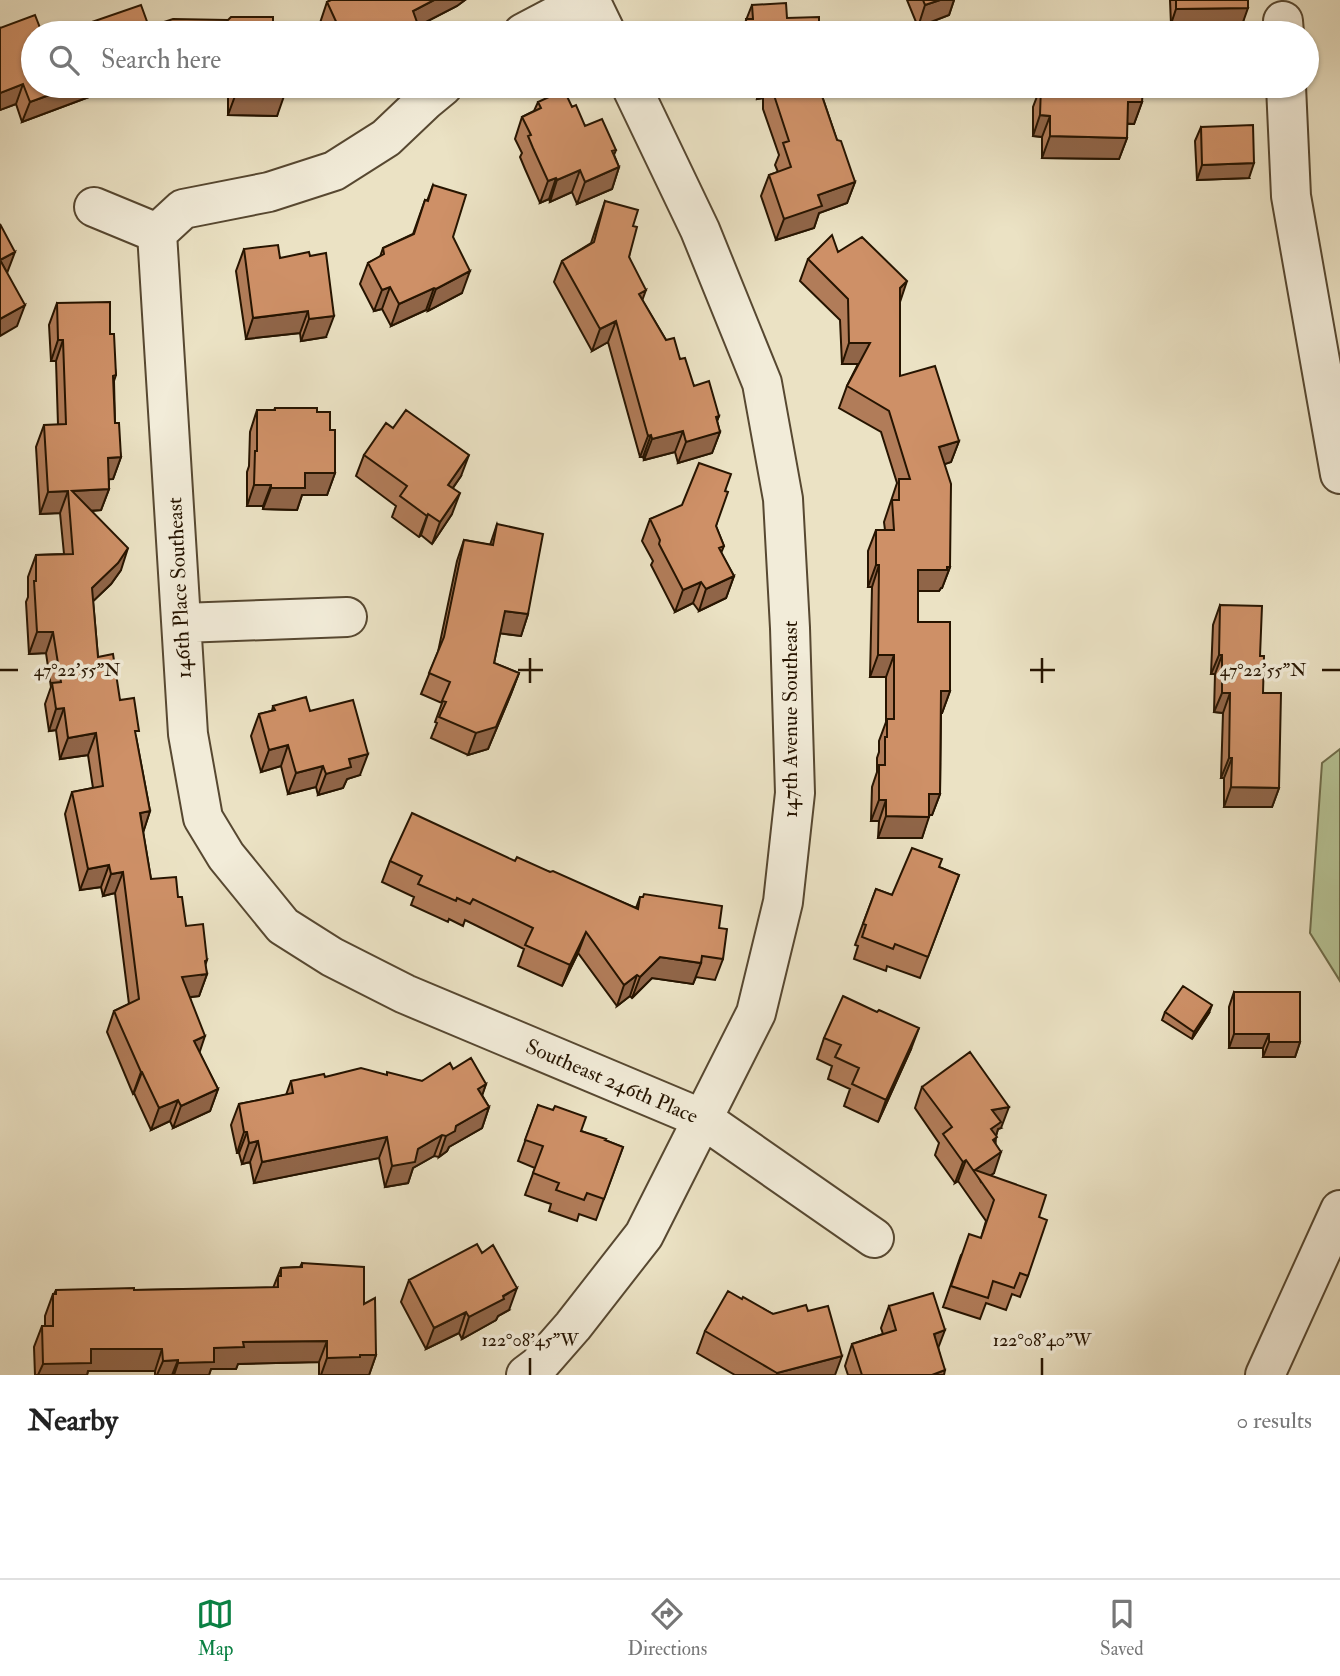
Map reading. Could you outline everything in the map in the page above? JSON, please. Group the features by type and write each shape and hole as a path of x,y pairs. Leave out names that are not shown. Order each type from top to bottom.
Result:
{"street":[{"path":"547,21 588,0 599,21"},
{"path":"94,207 157,233 183,209 269,192 334,171 386,138 428,98"},
{"name":"147th Avenue Southeast","path":"526,1375 573,1326 644,1235 756,1013 783,902 795,793 783,499 762,383 701,230 637,98"},
{"path":"1287,98 1292,196 1340,474"},
{"name":"146th Place Southeast","path":"157,233 188,733 204,818 226,856 284,926 332,957"},
{"path":"182,623 346,617"},
{"name":"Southeast 246th Place","path":"332,957 405,993 703,1119 874,1238"},
{"path":"1265,1375 1340,1210"}],"green space":[{"path":"1340,749 1340,981 1310,933 1322,763"}],"building":[{"path":"434,0 413,11 417,21 336,21 327,2"},
{"path":"923,0 940,0 925,5"},
{"path":"1176,0 1248,0 1248,8 1176,9"},
{"path":"786,3 787,18 819,17 819,21 746,21 753,19 752,5"},
{"path":"141,5 147,21 95,21"},
{"path":"35,15 37,21 21,21 21,85 0,93 0,28"},
{"path":"273,17 273,21 167,21 173,19"},
{"path":"547,98 568,98 572,107 576,105 585,126 602,119 616,150 612,151 619,167 585,182 580,170 548,181 522,117 541,108 538,102"},
{"path":"775,98 823,98 855,182 818,195 822,206 784,219 769,175 791,167 783,143 789,141"},
{"path":"1041,98 1142,98 1142,102 1128,102 1127,138 1050,136 1050,116 1040,115"},
{"path":"1253,125 1254,163 1202,165 1201,127"},
{"path":"433,185 466,195 453,237 470,271 399,304 390,287 382,290 368,263 384,254 383,248 414,234"},
{"path":"605,201 638,210 633,226 637,227 629,257 646,290 639,294 666,340 674,338 680,359 685,358 694,386 709,381 719,416 716,417 720,432 686,442 683,431 652,439 651,435 648,436 616,321 600,329 562,261 594,242"},
{"path":"0,224 15,252 0,260"},
{"path":"832,235 838,252 862,237 907,281 900,288 900,376 935,366 959,441 939,447 951,484 950,567 947,567 947,570 918,570 918,622 950,622 950,691 941,691 940,794 929,794 929,817 886,816 886,800 879,800 879,765 885,765 887,719 894,719 894,655 878,655 879,565 876,565 876,530 894,530 892,500 899,500 899,479 910,479 889,411 847,386 870,343 849,343 848,299 808,259"},
{"path":"278,245 280,258 309,252 310,256 326,253 334,316 309,319 308,311 253,318 244,249"},
{"path":"0,260 25,305 0,319"},
{"path":"110,302 110,334 114,334 116,375 113,376 115,423 119,423 121,457 108,458 109,489 72,491 128,548 118,563 92,588 98,657 113,654 120,700 134,698 139,731 135,731 150,811 140,813 151,879 176,877 186,926 203,924 207,974 182,977 205,1036 194,1041 218,1089 181,1106 178,1100 159,1108 114,1011 139,999 123,872 111,874 109,865 88,869 72,792 103,786 96,733 68,738 64,708 56,709 52,683 61,682 53,632 37,632 34,581 36,555 73,554 68,491 48,492 44,425 66,424 63,340 58,340 57,303"},
{"path":"317,408 317,412 330,412 330,430 335,430 335,473 305,473 305,488 254,485 257,410"},
{"path":"406,410 469,455 448,485 460,493 440,522 400,496 407,486 364,455 386,423 393,428"},
{"path":"699,463 731,474 725,491 728,492 716,526 724,546 719,548 734,576 706,589 701,582 683,590 659,544 660,540 650,519 682,505"},
{"path":"497,524 543,534 528,614 505,611 494,663 519,673 496,727 476,733 439,717 446,702 442,701 450,682 429,673 444,637 464,540 493,545"},
{"path":"1220,605 1262,606 1260,656 1264,656 1263,693 1281,693 1279,788 1231,787 1230,693 1222,693 1222,655 1219,655"},
{"path":"306,697 310,711 353,700 368,754 349,759 351,767 326,774 323,766 296,773 288,745 269,750 259,714 275,710 273,706"},
{"path":"412,813 515,861 517,857 553,871 638,909 640,897 644,894 722,906 719,928 727,929 723,959 702,956 701,963 660,957 640,977 637,975 624,985 586,932 570,965 525,945 533,928 473,899 470,904 457,898 456,901 418,884 422,876 390,861"},
{"path":"912,848 942,859 939,867 959,875 928,957 895,944 893,949 862,937 866,925 863,924 876,889 892,895"},
{"path":"1183,986 1212,1005 1194,1032 1165,1012"},
{"path":"1234,992 1300,992 1300,1042 1269,1042 1269,1034 1234,1034"},
{"path":"843,996 919,1028 886,1100 852,1084 859,1068 835,1057 841,1045 824,1038"},
{"path":"970,1052 1009,1107 992,1110 1001,1122 991,1129 997,1137 993,1140 1001,1152 975,1170 1046,1195 1039,1217 1047,1220 1028,1276 1020,1273 1014,1288 993,1281 988,1298 951,1286 969,1234 981,1238 994,1200 966,1160 963,1162 943,1134 952,1127 922,1087"},
{"path":"471,1058 486,1084 478,1089 489,1107 456,1126 455,1131 418,1149 415,1162 392,1166 387,1137 262,1162 258,1141 249,1143 247,1132 244,1132 239,1104 293,1093 291,1081 324,1074 325,1077 361,1068 422,1081 450,1063 453,1069"},
{"path":"538,1105 553,1110 555,1106 586,1117 581,1131 623,1147 604,1199 587,1193 584,1200 556,1190 559,1183 533,1173 543,1146 525,1140"},
{"path":"477,1244 482,1253 493,1245 517,1288 503,1296 504,1299 469,1317 466,1312 434,1328 409,1280"},
{"path":"302,1263 364,1267 364,1304 375,1298 376,1355 327,1358 327,1341 243,1342 244,1347 214,1348 214,1362 163,1361 162,1349 91,1349 91,1363 43,1364 42,1326 53,1326 53,1294 56,1294 56,1290 278,1287 281,1268 302,1267"},
{"path":"728,1291 773,1314 806,1305 808,1311 828,1306 842,1356 777,1373 705,1331"},
{"path":"933,1293 945,1330 934,1334 945,1370 932,1375 862,1375 852,1344 896,1330 889,1306"}]}
